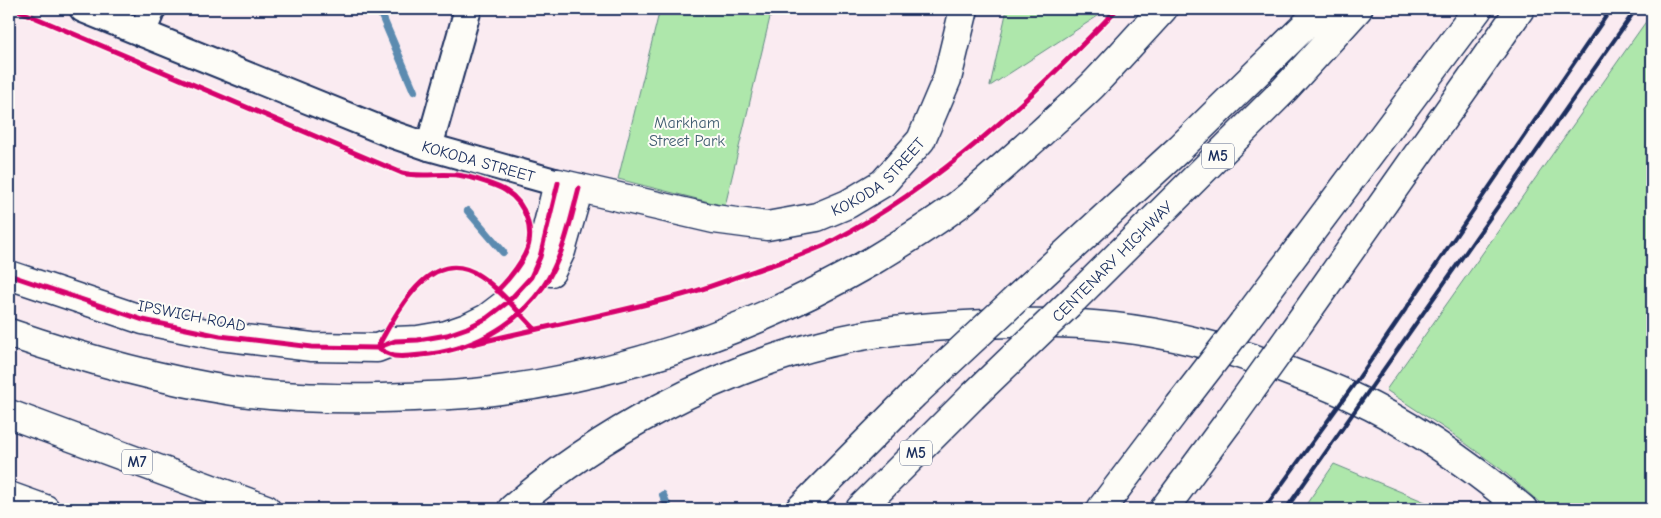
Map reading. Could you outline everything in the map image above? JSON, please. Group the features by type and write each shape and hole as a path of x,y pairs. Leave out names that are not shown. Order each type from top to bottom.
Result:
{"main road":[{"name":"KOKODA STREET","path":"568,185 714,219 767,226 817,217 848,204 883,183 921,140 947,79 964,9"},
{"path":"9,333 124,370 186,383 236,391 335,399 421,397 482,392 544,383 656,356 728,331 794,303 850,274 908,240 958,205 1006,164 1092,86 1163,9"},
{"path":"800,509 912,396 1180,148 1322,9"},
{"name":"CENTENARY HIGHWAY","path":"860,509 1285,89 1358,9"},
{"path":"1101,509 1478,9"},
{"path":"1164,509 1290,336 1520,9"},
{"name":"IPSWICH ROAD","path":"9,275 143,320 220,336 312,347 377,348 394,356 440,354 472,344 508,324 538,293 561,251 568,185"},
{"path":"512,509 584,454 626,428 677,400 728,376 783,355 828,342 883,332 934,326 1020,322 1112,326 1161,333 1256,359 1353,397 1408,427 1451,454 1523,509"},
{"name":"M7","path":"9,414 266,509"},
{"path":"9,496 45,509"}],"street":[{"name":"KOKODA STREET","path":"83,9 394,135 429,147 568,185"},
{"path":"142,33 152,9"},
{"path":"429,147 468,9"}],"green space":[{"name":"Markham Street Park","path":"660,9 772,9 725,206 618,179"},
{"path":"1007,9 1107,9 990,86"},
{"path":"1652,13 1652,509 1547,509 1502,470 1450,432 1386,390"},
{"path":"1334,464 1442,509 1303,509"}],"waterway":[{"path":"379,9 414,91"},
{"path":"468,211 503,252"},
{"path":"663,495 669,509"}],"railway":[{"path":"1264,509 1358,379 1611,9"},
{"path":"1286,509 1636,9"}],"cycle path":[{"path":"15,9 402,173 463,176 485,182 506,191 513,196 524,211 529,228 529,237 525,254 512,274 497,291"},
{"path":"473,344 691,293 793,258 831,242 910,194 983,137 1052,75 1117,9"},
{"path":"9,275 143,320 220,336 312,347 377,348 395,341 418,340 447,335 467,328 487,318 508,302 531,277 540,257 558,183"},
{"path":"377,348 394,356 439,353 473,343 489,335 518,314 543,287 556,264 579,188"},
{"path":"377,348 394,317 417,286 431,275 446,268 462,268 480,276 502,294 535,329"}]}
